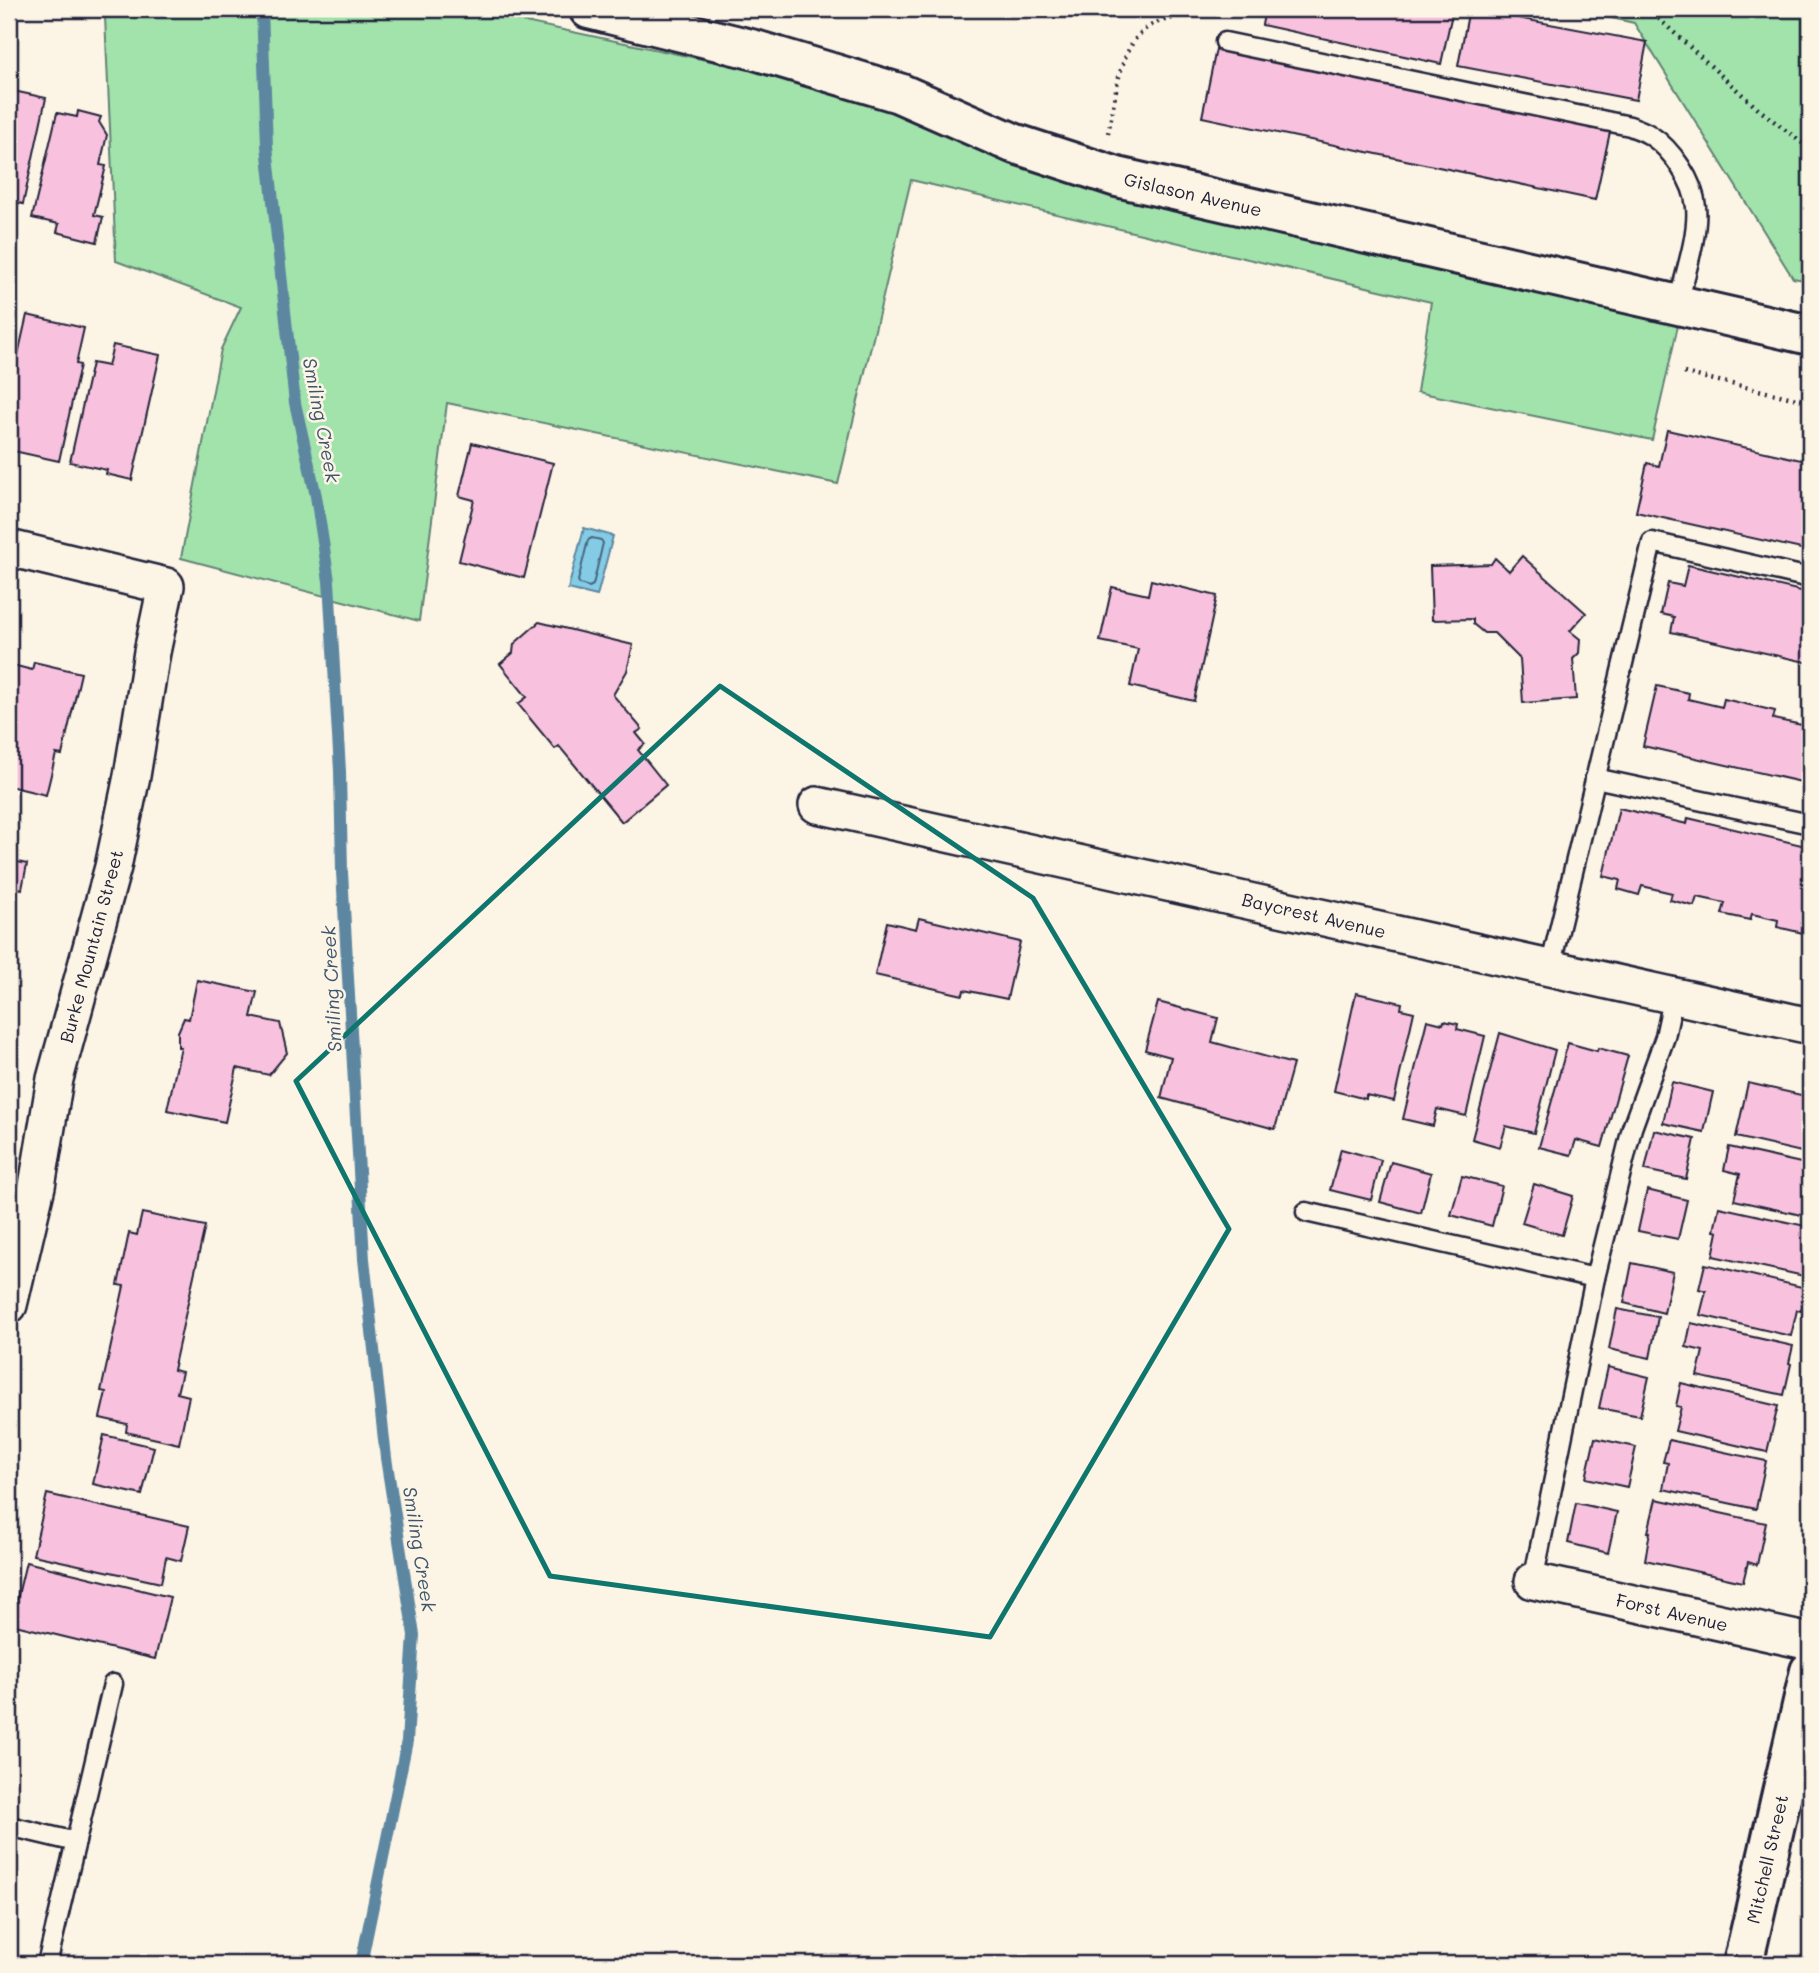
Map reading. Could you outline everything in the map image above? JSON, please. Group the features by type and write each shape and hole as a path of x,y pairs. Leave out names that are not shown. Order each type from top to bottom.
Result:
{"street":[{"name":"Gislason Avenue","path":"589,9 827,70 899,93 1013,142 1117,177 1810,335"},
{"name":"Burke Mountain Street","path":"9,548 166,586 113,867 55,1079 23,1183 9,1305"},
{"name":"Baycrest Avenue","path":"817,805 1810,1026"},
{"name":"Forst Avenue","path":"1534,1581 1810,1668"},
{"name":"Mitchell Street","path":"1743,1964 1810,1668"}],"lane":[{"path":"1225,42 1617,123 1651,135 1673,156 1690,183 1697,208 1694,234 1678,304"},
{"path":"1550,968 1652,541 1810,578"},
{"path":"1595,778 1810,824"},
{"path":"1534,1581 1595,1278 1632,1128 1665,1037 1674,995"},
{"path":"1306,1212 1595,1278"},
{"path":"47,1964 113,1684"},
{"path":"9,1826 76,1842"}],"path":[{"path":"1100,171 1124,55 1133,40 1144,29 1198,9"},
{"path":"1648,9 1757,108 1810,149"},
{"path":"1684,373 1810,402"}],"highlighted area":[{"path":"720,686 1033,898 1229,1229 990,1637 550,1576 296,1081"}],"green space":[{"path":"314,9 463,9 763,72 1679,321 1652,440 1417,392 1431,302 911,180 838,484 447,403 419,621 181,558 221,349 241,307 116,261 105,17"},
{"path":"1571,9 1810,9 1810,281 1793,278 1634,23"}],"water":[{"path":"584,528 613,536 597,596 568,589"}],"building":[{"path":"1265,9 1453,9 1441,64 1262,25"},
{"path":"1469,9 1647,42 1636,100 1458,66"},
{"path":"1216,49 1610,132 1595,200 1202,117"},
{"path":"9,90 46,98 23,204 9,201"},
{"path":"78,111 101,117 99,122 107,135 100,165 106,166 94,215 103,217 97,242 57,232 59,224 32,218 57,113 77,117"},
{"path":"27,315 84,328 76,364 80,365 59,461 9,450 9,394"},
{"path":"113,345 160,355 132,480 106,474 107,470 70,462 92,363 108,366"},
{"path":"1667,430 1810,462 1810,551 1636,512 1647,463 1659,466"},
{"path":"472,443 553,463 524,578 459,561 474,500 459,496"},
{"path":"1522,556 1586,613 1570,631 1580,639 1579,653 1573,659 1576,699 1523,703 1520,659 1494,633 1484,633 1473,624 1473,619 1432,620 1430,566 1491,564 1495,558 1509,571"},
{"path":"1688,565 1810,593 1810,663 1671,632 1674,617 1661,614 1668,583 1683,586"},
{"path":"1151,580 1217,596 1194,701 1130,686 1138,649 1100,641 1112,587 1148,595"},
{"path":"539,622 633,645 627,671 613,695 642,729 636,733 645,744 638,750 666,785 622,822 559,746 555,749 518,704 527,697 500,664 513,653 514,644"},
{"path":"34,662 81,673 62,755 56,754 46,795 9,786 9,664 32,670"},
{"path":"1657,686 1689,693 1688,699 1722,707 1724,699 1775,711 1773,719 1807,726 1810,717 1810,784 1643,746"},
{"path":"1619,808 1687,824 1688,818 1810,847 1810,924 1805,923 1803,933 1777,927 1778,920 1752,914 1750,920 1722,914 1725,903 1697,897 1694,906 1670,900 1672,893 1642,886 1639,895 1618,889 1620,880 1603,876"},
{"path":"9,860 27,864 22,889 18,888 11,921 9,920"},
{"path":"919,918 1020,942 1007,999 964,990 963,995 875,975 887,922 916,929"},
{"path":"197,980 257,992 251,1017 280,1023 287,1053 269,1075 237,1068 225,1122 167,1110 181,1047 178,1047 178,1032 184,1018 189,1019"},
{"path":"1356,993 1402,1003 1401,1009 1414,1012 1394,1101 1366,1095 1366,1099 1334,1091"},
{"path":"1158,1002 1218,1018 1212,1042 1293,1064 1275,1129 1161,1098 1171,1057 1145,1050"},
{"path":"1427,1020 1458,1024 1457,1029 1485,1036 1466,1116 1437,1109 1433,1126 1403,1119"},
{"path":"1500,1033 1555,1050 1534,1133 1506,1126 1500,1147 1472,1139"},
{"path":"1568,1043 1628,1056 1602,1147 1576,1140 1571,1155 1539,1147"},
{"path":"1672,1082 1713,1092 1704,1132 1663,1123"},
{"path":"1748,1083 1810,1097 1810,1154 1736,1137"},
{"path":"1654,1130 1695,1139 1686,1179 1645,1170"},
{"path":"1729,1147 1810,1165 1810,1217 1734,1200 1740,1174 1724,1170"},
{"path":"1341,1149 1381,1160 1371,1200 1330,1190"},
{"path":"1391,1162 1431,1173 1421,1213 1380,1202"},
{"path":"1462,1176 1502,1186 1492,1226 1451,1215"},
{"path":"1534,1184 1573,1196 1562,1235 1522,1223"},
{"path":"1647,1190 1687,1200 1678,1239 1638,1231"},
{"path":"1719,1207 1810,1227 1810,1252 1804,1276 1713,1256"},
{"path":"142,1213 205,1226 173,1370 182,1372 177,1393 189,1396 179,1444 126,1432 127,1424 100,1418 106,1392 101,1391 124,1286 118,1285 129,1233 137,1235"},
{"path":"1632,1263 1673,1272 1664,1313 1624,1303"},
{"path":"1705,1264 1806,1288 1791,1336 1700,1315 1706,1291 1699,1289"},
{"path":"1617,1309 1658,1317 1650,1358 1609,1349"},
{"path":"1691,1323 1793,1346 1784,1395 1697,1376 1703,1351 1686,1347"},
{"path":"1608,1367 1649,1377 1640,1416 1599,1408"},
{"path":"1681,1383 1778,1406 1767,1452 1675,1431 1681,1407 1676,1406"},
{"path":"104,1435 154,1447 142,1495 93,1484"},
{"path":"1595,1438 1636,1447 1627,1487 1586,1478"},
{"path":"1669,1440 1766,1461 1756,1509 1663,1489 1668,1463 1663,1462"},
{"path":"47,1494 189,1526 181,1561 166,1557 161,1583 33,1555"},
{"path":"1656,1499 1766,1523 1757,1565 1748,1562 1743,1582 1645,1560"},
{"path":"1576,1503 1617,1512 1608,1553 1568,1543"},
{"path":"26,1562 170,1597 155,1659 11,1624"}],"waterway":[{"name":"Smiling Creek","path":"262,9 267,146 295,403 316,496 329,581 364,1259 386,1458 414,1635 407,1741 361,1964"}]}
